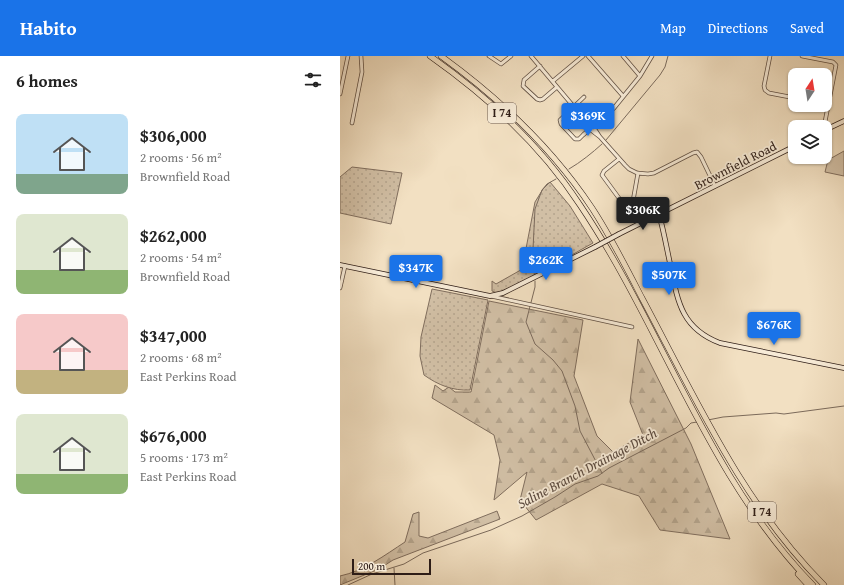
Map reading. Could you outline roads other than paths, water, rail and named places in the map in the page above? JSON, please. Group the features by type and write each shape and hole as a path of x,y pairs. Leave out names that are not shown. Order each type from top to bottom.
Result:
{"highway":[{"name":"I 74","path":"430,56 472,87 507,118 567,186 592,223 615,263 694,412 736,486 754,514 784,553 813,585"},
{"name":"I 74","path":"442,56 470,77 509,111 545,148 579,189 608,233 712,430 737,474 763,514 790,548 824,585"},
{"path":"784,553 808,585"}],"street":[{"path":"340,94 348,56"},
{"path":"352,123 362,72 361,56"},
{"path":"490,56 501,64 511,56"},
{"path":"553,81 583,56"},
{"path":"588,56 623,96"},
{"path":"623,56 640,76"},
{"path":"584,97 561,118 561,124 575,139 579,139 610,112 640,76 652,56"},
{"path":"770,56 764,90 769,93 788,97"},
{"path":"802,56 835,64 836,67 832,84"},
{"path":"533,57 574,107 629,169 638,173 654,173 697,152 715,186"},
{"path":"540,66 524,80 523,86 540,100 557,87"},
{"path":"832,127 844,121"},
{"name":"Brownfield Road","path":"490,296 503,293 788,150"},
{"path":"619,159 604,171 602,175 624,205 629,205 633,201 638,173"},
{"path":"660,214 677,295 684,315 692,326 703,335 724,344 844,368"},
{"path":"340,288 342,266 632,327"}],"waterway":[{"path":"606,140 660,75 665,67 668,56"},
{"path":"569,169 602,144"},
{"path":"535,274 533,249 535,209 542,190 547,184 556,179"},
{"path":"535,281 535,287 526,322 535,344 553,360 562,371 575,406 580,431 602,473"},
{"name":"Saline Branch Drainage Ditch","path":"708,420 723,417 776,413 784,414 844,406"},
{"name":"Saline Branch Drainage Ditch","path":"348,585 372,574 404,564 423,553 491,530 522,516 575,484 598,476 609,468 686,428 691,423 697,422"},
{"path":"394,568 395,585"}]}
